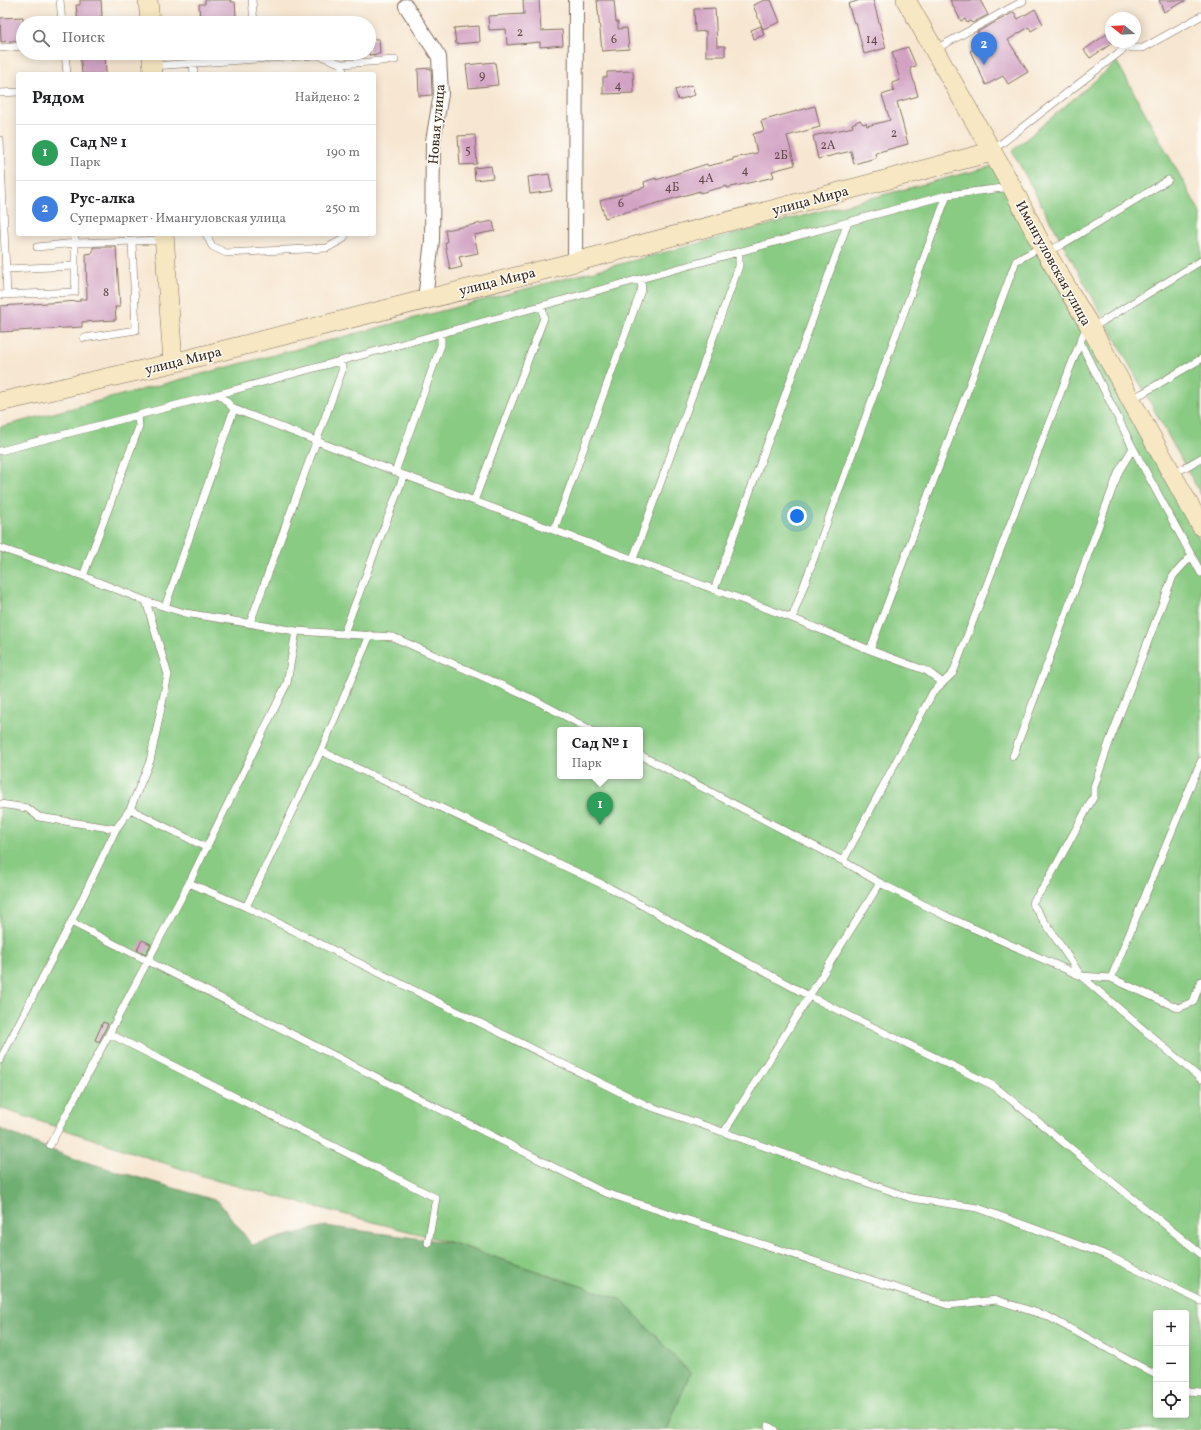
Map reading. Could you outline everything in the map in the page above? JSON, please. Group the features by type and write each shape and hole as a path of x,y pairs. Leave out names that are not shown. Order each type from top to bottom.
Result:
{"main road":[{"path":"148,0 149,16"},
{"name":"Имангуловская улица","path":"906,0 1012,187 1086,331 1130,399 1201,526"},
{"name":"улица Мира","path":"0,402 174,363 575,262 991,152"},
{"path":"164,237 174,363"}],"street":[{"path":"575,262 576,0"},
{"name":"Новая улица","path":"406,6 439,57 441,94 433,141 432,240 425,299"}],"lane":[{"path":"60,0 61,16"},
{"path":"252,0 253,16"},
{"path":"934,50 1023,1"},
{"path":"991,152 1125,48 1143,48 1201,16"},
{"path":"0,48 16,47"},
{"path":"66,60 67,72"},
{"path":"152,64 240,60"},
{"path":"331,60 342,64 395,60"},
{"path":"193,63 194,72"},
{"path":"342,64 343,72"},
{"path":"0,93 16,92"},
{"path":"0,140 6,268 4,295 75,292 76,236"},
{"path":"870,650 1016,261 1044,249 1061,245 1168,180"},
{"path":"0,451 441,334 947,195 1012,187"},
{"path":"792,618 947,195"},
{"path":"714,590 848,222"},
{"path":"207,236 212,246 226,253 327,248 343,239 345,236"},
{"path":"37,247 75,243 132,241 164,237"},
{"path":"84,338 136,330 132,241"},
{"path":"633,559 739,266 739,252"},
{"path":"843,861 933,692 953,673 1086,331 1201,261"},
{"path":"6,268 75,266"},
{"path":"554,530 642,288 640,279"},
{"path":"474,501 544,318 542,306"},
{"path":"1086,331 1134,448 1201,573"},
{"path":"395,472 441,345 441,334"},
{"path":"1130,399 1201,359"},
{"path":"250,623 342,371 342,360"},
{"path":"219,394 234,409 395,472 792,618 870,650 928,671 943,683"},
{"path":"165,607 234,409"},
{"path":"83,576 139,427 138,415"},
{"path":"1014,756 1119,471 1134,448"},
{"path":"1172,473 1201,458"},
{"path":"344,633 404,475"},
{"path":"0,548 83,576 146,601 185,613 296,631 393,637 535,700 585,727"},
{"path":"1191,556 1173,576 1105,753 1094,787 1094,796 1046,884 1032,903 1081,976 1201,1079"},
{"path":"0,1060 71,922 116,829 130,809 150,761 168,675 146,601"},
{"path":"50,1145 190,883 286,683 296,631"},
{"path":"246,907 322,751 370,635"},
{"path":"322,751 610,888 809,996 994,1086 1201,1254"},
{"path":"643,757 843,861 880,883 948,917 1081,976 1111,978 1178,1008 1193,1002 1201,981"},
{"path":"1111,978 1201,761"},
{"path":"0,804 27,808 39,817 116,829"},
{"path":"130,809 207,848"},
{"path":"190,883 246,907 646,1105 911,1198 978,1208 1109,1256 1201,1301"},
{"path":"724,1132 880,883"},
{"path":"71,922 603,1192 948,1305 997,1300 1047,1316 1153,1373"},
{"path":"110,1034 436,1198 428,1243"},
{"path":"1189,1391 1201,1392"}],"green space":[{"path":"1117,62 1201,214 1201,495 1012,151"},
{"path":"993,166 1201,542 1201,1430 667,1430 690,1373 622,1300 453,1243 218,1181 0,1108 0,427"},
{"path":"0,1129 69,1157 218,1201 252,1245 325,1226 453,1243 622,1300 690,1373 667,1430 0,1430"}],"building":[{"path":"80,0 101,0 102,16 77,16 76,5 80,5"},
{"path":"205,0 231,0 231,2 235,2 236,16 200,16 199,4 205,4"},
{"path":"523,0 539,0 541,31 562,30 563,45 540,47 540,42 507,45 506,29 489,30 488,16 524,14"},
{"path":"597,0 614,0 618,29 627,28 629,49 602,51"},
{"path":"765,0 771,0 780,22 763,29 753,5"},
{"path":"860,0 873,0 886,48 864,54 856,22 854,23 848,4"},
{"path":"950,0 980,0 988,15 972,23 970,21 967,23 965,19 961,21"},
{"path":"1159,0 1187,0 1164,12"},
{"path":"715,8 717,46 725,46 725,56 706,56 706,31 695,32 694,9"},
{"path":"1035,9 1043,24 1031,31 1029,27 1008,40 1028,72 1008,84 1003,76 986,85 970,51 984,44 977,32 1014,12 1018,19"},
{"path":"16,17 16,41 1,42 0,18"},
{"path":"479,26 480,42 456,44 454,28"},
{"path":"761,26 764,35 754,39 751,30"},
{"path":"1105,35 1105,48 1090,58 1084,50"},
{"path":"376,39 379,39 380,54 376,54"},
{"path":"908,47 916,66 910,68 918,96 897,102 908,144 875,153 876,158 854,164 851,151 818,159 813,136 853,127 852,124 860,120 863,124 866,123 867,126 890,120 882,95 894,91 892,83 900,80 892,52"},
{"path":"81,60 105,60 106,72 82,72"},
{"path":"495,62 498,85 469,88 466,65"},
{"path":"431,68 432,95 419,96 418,69"},
{"path":"633,71 634,93 603,94 603,77 607,77 607,72"},
{"path":"692,85 695,95 678,100 675,90"},
{"path":"815,106 820,127 787,136 795,165 772,171 774,177 727,188 727,186 700,193 700,191 605,218 600,201 645,187 644,182 656,178 656,180 707,164 708,166 733,160 733,158 757,153 753,134 764,131 761,121"},
{"path":"475,135 477,164 460,165 458,136"},
{"path":"491,166 493,178 475,180 474,168"},
{"path":"549,174 552,191 530,194 528,177"},
{"path":"493,221 495,231 474,235 478,253 459,257 462,267 450,270 445,243 447,242 445,230"},
{"path":"93,247 116,247 120,307 115,307 116,320 82,322 82,327 0,332 0,306 80,301 80,299 87,299 86,254 93,253"},
{"path":"142,940 151,944 146,954 137,950"},
{"path":"103,1022 108,1024 99,1042 95,1040"}],"place":[{"name":"Рус-алка","path":"984,65"},
{"name":"Сад № 1","path":"600,825"}]}
